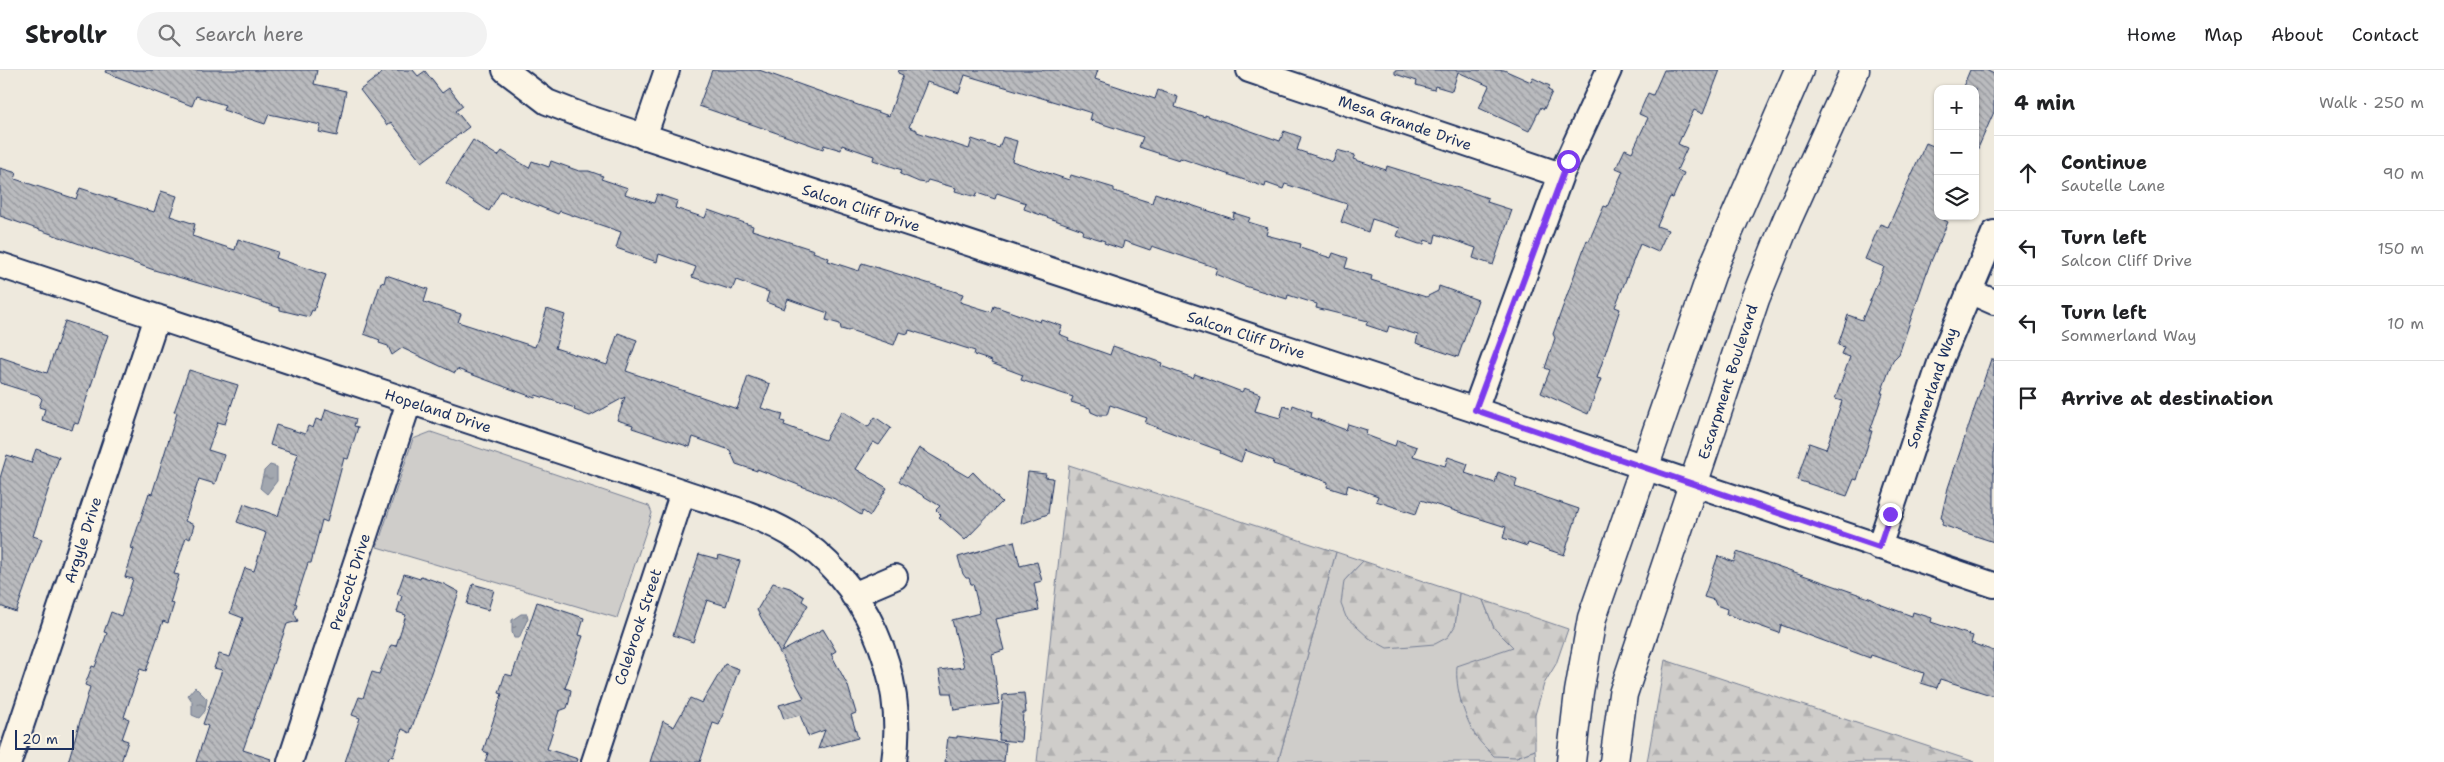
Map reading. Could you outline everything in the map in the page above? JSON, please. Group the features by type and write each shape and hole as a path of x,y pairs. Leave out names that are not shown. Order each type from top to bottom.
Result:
{"main road":[{"path":"1571,762 1579,692 1592,618 1716,261 1799,70"},
{"name":"Escarpment Boulevard","path":"1614,762 1624,694 1755,299 1787,220 1855,70"}],"street":[{"name":"Salcon Cliff Drive","path":"505,70 547,102 644,137 1475,410 1994,585"},
{"path":"644,137 667,70"},
{"name":"Mesa Grande Drive","path":"1249,70 1561,175"},
{"path":"1475,410 1561,175 1609,70"},
{"name":"Sommerland Way","path":"1879,547 1953,327 1994,233"},
{"name":"Hopeland Drive","path":"0,265 683,492 750,515 790,534 832,568 853,594 873,628 888,664 897,715 894,762"},
{"path":"1969,291 1994,302"},
{"name":"Argyle Drive","path":"9,762 157,317"},
{"name":"Prescott Drive","path":"290,762 409,402"},
{"name":"Colebrook Street","path":"594,762 683,492"},
{"path":"853,594 895,577"}],"green space":[{"path":"431,432 649,506 652,513 617,618 377,547 413,439"},
{"path":"1069,465 1336,552 1278,762 1037,762"},
{"path":"1336,552 1363,561 1344,581 1455,626 1459,593 1483,600 1494,628 1514,647 1457,676 1461,703 1476,737 1516,757 1535,750 1536,762 1278,762"},
{"path":"1363,561 1459,593 1455,626 1448,637 1435,644 1387,648 1369,638 1346,617 1341,604 1344,581"},
{"path":"1483,600 1568,629 1556,664 1544,684 1535,715 1535,750 1516,757 1494,756 1482,744 1467,719 1457,684 1457,666 1513,647 1494,628"},
{"path":"1665,660 1975,762 1647,762"}],"water":[{"path":"270,465 277,467 277,481 267,494 260,488 264,471"},
{"path":"521,614 527,614 528,618 519,638 514,638 512,620"},
{"path":"195,687 207,699 205,711 199,718 192,715 192,701 188,695"}],"building":[{"path":"106,70 317,70 314,84 346,91 337,136 319,132 321,125 269,114 265,124 223,110 225,105 196,96 192,106 105,72"},
{"path":"386,70 413,70 418,76 425,71 442,93 449,88 463,106 456,111 469,127 422,162 391,122 387,125 360,90"},
{"path":"712,70 759,70 889,116 903,75 898,73 899,70 1098,70 1095,79 1155,99 1158,90 1178,97 1175,107 1205,117 1205,115 1280,141 1284,131 1301,137 1297,150 1333,162 1337,150 1355,155 1353,159 1386,170 1387,166 1468,191 1488,198 1487,202 1512,210 1493,265 1473,258 1476,248 1436,234 1434,243 1425,240 1424,244 1419,244 1397,236 1400,228 1372,219 1368,232 1341,222 1347,204 1285,184 1283,189 1266,183 1265,187 1180,158 1179,160 1139,147 1143,137 1090,120 1092,113 965,75 959,93 927,82 909,127 917,130 917,132 969,149 972,139 999,148 1003,137 1017,141 1012,161 1069,180 1071,175 1114,188 1114,191 1152,203 1155,193 1233,219 1234,213 1250,218 1248,222 1268,228 1266,235 1301,244 1300,248 1331,258 1333,253 1348,258 1345,268 1372,276 1371,280 1426,297 1438,291 1439,286 1478,300 1458,357 1416,343 1418,335 1389,326 1387,332 1366,325 1368,321 1316,308 1317,304 1288,295 1287,299 1245,286 1215,274 1217,268 1152,246 1150,250 1124,241 1122,249 1104,243 1105,241 1082,234 1083,230 1024,209 1026,203 997,193 995,199 977,193 976,197 955,191 956,188 928,180 926,183 919,182 900,174 902,170 873,160 874,156 842,145 841,150 824,145 823,149 699,106"},
{"path":"1395,70 1504,70 1531,82 1533,78 1550,86 1548,90 1552,92 1544,109 1541,107 1529,131 1479,108 1489,86 1458,72 1452,91 1435,86 1434,90 1416,85 1417,81 1395,74"},
{"path":"1664,70 1720,70 1703,114 1694,110 1678,144 1687,148 1677,170 1684,173 1673,198 1670,197 1657,226 1668,230 1658,252 1640,244 1615,307 1620,309 1597,378 1601,379 1588,414 1541,393 1550,370 1545,368 1555,338 1553,334 1587,240 1589,241 1604,206 1607,207 1623,171 1616,168 1625,149 1632,152 1648,118 1639,114 1648,93 1653,95"},
{"path":"1970,70 1986,70 1994,74 1994,112 1979,146 1979,85 1964,85"},
{"path":"473,140 498,156 502,151 529,168 532,161 549,167 551,161 579,171 589,171 603,176 601,179 628,188 625,194 654,203 657,194 677,201 675,208 705,218 708,210 753,226 752,230 814,250 813,252 829,258 828,261 859,271 862,263 963,294 960,302 992,312 994,306 1040,322 1041,319 1062,326 1059,334 1069,338 1068,340 1110,355 1113,346 1162,363 1161,366 1193,378 1195,374 1242,392 1244,388 1260,394 1255,411 1280,418 1284,406 1292,409 1293,405 1312,412 1311,417 1346,430 1348,424 1367,430 1366,435 1395,446 1397,440 1417,447 1413,456 1445,466 1448,457 1468,464 1465,473 1495,483 1498,472 1517,479 1515,487 1579,509 1564,555 1528,543 1527,546 1503,538 1506,527 1421,500 1416,514 1376,501 1378,496 1348,485 1346,493 1327,487 1328,482 1273,464 1274,461 1245,450 1241,462 1220,453 1221,451 1145,423 1147,418 1110,405 1107,415 1098,415 1091,412 1090,408 1071,402 1073,397 1021,380 1023,375 974,355 975,351 909,330 908,334 899,332 894,345 850,330 841,329 840,324 826,320 828,313 788,299 784,309 766,302 769,292 736,280 732,290 692,277 696,267 659,254 657,262 616,248 621,232 560,211 558,214 501,191 489,211 446,183"},
{"path":"1926,143 1934,146 1934,220 1948,222 1929,266 1899,354 1893,360 1881,393 1883,393 1870,431 1872,431 1857,480 1854,479 1847,496 1797,480 1809,443 1826,449 1842,401 1835,399 1850,357 1841,354 1844,347 1838,345 1848,315 1862,320 1884,267 1865,259 1880,224 1888,227"},
{"path":"0,168 17,173 15,179 76,199 80,188 154,212 161,191 177,196 170,216 195,224 192,236 235,250 238,239 278,252 276,258 326,275 314,311 312,310 309,317 280,310 280,308 246,297 154,270 0,216"},
{"path":"386,275 428,289 424,302 461,314 458,322 535,347 547,309 565,315 555,348 607,365 618,333 637,340 626,371 737,409 748,376 770,384 761,408 783,414 781,421 785,422 784,425 825,440 842,411 868,427 875,417 891,428 879,445 873,442 856,469 887,488 870,516 863,511 861,515 835,499 757,469 757,471 736,464 730,450 693,437 690,447 632,428 633,425 617,420 625,397 590,416 574,410 575,408 536,395 535,398 457,369 455,373 402,348 392,355 388,346 379,343 380,340 364,334 381,282 384,283"},
{"path":"65,321 108,335 78,424 74,423 72,430 42,420 45,409 39,407 42,399 38,395 0,383 0,357 47,373"},
{"path":"1991,359 1994,359 1994,542 1942,525 1943,519 1941,518 1948,488"},
{"path":"189,370 238,385 225,424 218,422 208,450 224,455 215,484 199,479 185,521 194,525 190,539 186,537 174,574 179,575 170,603 174,604 168,623 163,621 146,671 140,669 124,717 129,719 122,739 128,741 121,762 68,762 90,687 85,685 92,666 95,667 107,633 104,632 111,612 121,616 133,579 125,577 134,549 131,548 149,493 152,494 177,413 174,412"},
{"path":"326,409 356,419 354,426 358,427 348,459 344,458 327,522 322,520 311,563 308,563 295,603 297,604 294,613 298,621 287,624 243,750 271,759 270,762 196,762 208,726 203,724 222,670 214,668 219,654 230,657 243,618 230,613 245,568 254,571 266,533 237,522 244,504 278,516 298,454 270,445 276,425 305,434 308,426 313,428 316,419 322,421"},
{"path":"919,448 968,477 973,472 1002,502 965,540 939,517 941,515 936,510 940,506 899,481"},
{"path":"36,449 59,457 33,536 42,539 16,612 0,606 0,478 7,455 31,463"},
{"path":"1028,472 1046,474 1045,477 1053,478 1048,514 1021,524"},
{"path":"1014,541 1020,566 1037,562 1042,581 1034,583 1039,610 996,619 1004,650 992,654 999,704 954,710 951,693 943,693 939,670 964,667 952,620 980,613 973,584 963,574 958,557"},
{"path":"1737,552 1872,599 1882,605 1912,616 1913,612 1932,618 1931,622 1973,636 1971,643 1994,651 1994,696 1940,679 1937,688 1921,683 1924,673 1871,655 1870,658 1781,625 1779,633 1726,614 1727,609 1716,605 1714,600 1704,597 1718,556 1734,562"},
{"path":"699,554 718,559 719,555 740,561 726,606 707,600 693,642 673,635"},
{"path":"404,574 420,579 421,576 444,584 459,592 410,733 402,729 393,757 390,756 387,762 345,762 360,718 352,715 359,697 363,698 372,672 379,674 391,645 396,646 406,615 397,612 402,596 397,594"},
{"path":"773,583 790,588 804,597 802,601 808,605 781,652 823,629 836,651 831,654 848,686 856,713 851,715 858,738 818,749 825,730 808,736 800,715 784,719 779,705 804,698 757,610"},
{"path":"473,584 494,590 488,610 467,604"},
{"path":"537,602 584,618 579,635 583,636 565,688 571,690 569,702 567,708 559,711 547,749 578,759 577,762 485,762 488,753 483,751 502,694 499,693 505,674 512,676"},
{"path":"725,664 739,669 719,725 713,723 700,762 650,762 663,721 674,727 690,698 702,703"},
{"path":"1024,693 1026,713 1023,713 1021,742 999,740 1003,695"},
{"path":"957,736 1006,743 1004,762 945,762 948,737 957,738"}],"route":[{"path":"1568,161 1561,175 1475,410 1879,547 1890,514"}]}
